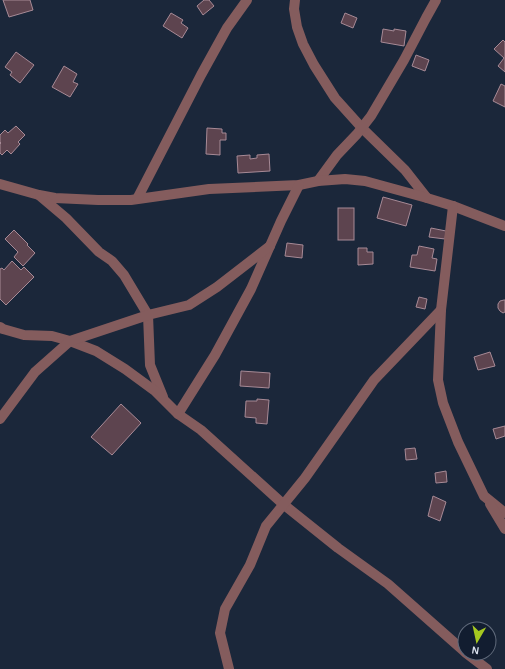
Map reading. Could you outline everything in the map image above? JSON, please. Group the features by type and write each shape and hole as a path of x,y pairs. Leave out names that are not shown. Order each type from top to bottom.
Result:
{"street":[{"path":"137,199 201,75 227,28 246,0"},
{"path":"294,0 297,27 303,44 314,65 335,98 362,128 405,170 427,198"},
{"path":"318,181 337,155 371,116 404,60 436,0"},
{"path":"0,184 55,198 131,200 209,188 299,185 318,181 364,181 453,206 505,226"},
{"path":"178,414 215,355 250,289 299,185"},
{"path":"39,195 66,218 99,252 112,261 124,275 148,315 150,365 164,400"},
{"path":"453,206 441,310 438,380 443,404 458,442 484,496 505,529"},
{"path":"0,419 35,372 70,341 148,315 189,305 217,287 270,246"},
{"path":"229,669 220,633 225,609 250,565 266,526 305,478 374,380 441,310"},
{"path":"0,327 24,335 52,336 70,341 96,351 125,369 155,391 178,414 201,430 283,504 338,548 388,584 457,646"},
{"path":"484,496 505,513"},
{"path":"476,661 487,669"}],"building":[{"path":"3,0 30,0 33,10 9,17"},
{"path":"204,0 209,0 214,6 203,15 197,6"},
{"path":"171,13 183,20 181,23 188,28 182,38 163,26"},
{"path":"345,13 357,18 353,28 341,23"},
{"path":"383,29 406,31 404,46 381,42"},
{"path":"503,40 505,42 505,72 498,66 504,58 494,49"},
{"path":"16,52 34,65 20,83 10,75 12,72 5,67"},
{"path":"416,55 429,60 425,71 412,66"},
{"path":"64,66 77,74 73,82 78,84 70,97 52,87"},
{"path":"501,84 505,86 505,107 493,101"},
{"path":"16,126 25,135 18,142 20,144 11,154 7,150 2,155 0,153 0,135 5,130 8,133"},
{"path":"207,128 222,129 222,133 226,133 226,140 220,140 220,155 206,154"},
{"path":"269,154 270,171 238,173 237,156 250,155 250,159 257,158 257,155"},
{"path":"383,197 412,205 406,226 377,218"},
{"path":"338,208 354,208 354,240 338,240"},
{"path":"431,228 446,231 445,239 429,237"},
{"path":"14,230 35,253 23,266 14,257 18,252 5,239"},
{"path":"287,243 303,245 302,258 285,256"},
{"path":"419,246 434,249 432,258 437,259 435,271 410,267 412,255 417,255"},
{"path":"358,248 367,248 367,252 373,252 373,264 358,265"},
{"path":"12,261 21,270 24,267 34,277 6,305 0,299 0,269 2,268 4,270"},
{"path":"419,297 427,299 425,309 416,307"},
{"path":"505,300 505,312 503,313 498,308 498,304 500,301"},
{"path":"490,352 495,366 478,370 474,357"},
{"path":"241,371 270,373 269,388 240,386"},
{"path":"257,399 269,400 267,424 256,423 256,418 245,417 246,401 257,401"},
{"path":"121,404 141,423 112,455 91,437"},
{"path":"505,426 505,436 496,439 493,429"},
{"path":"415,448 417,459 406,460 405,449"},
{"path":"446,471 447,482 436,483 435,473"},
{"path":"433,496 446,502 440,521 428,516"}]}
